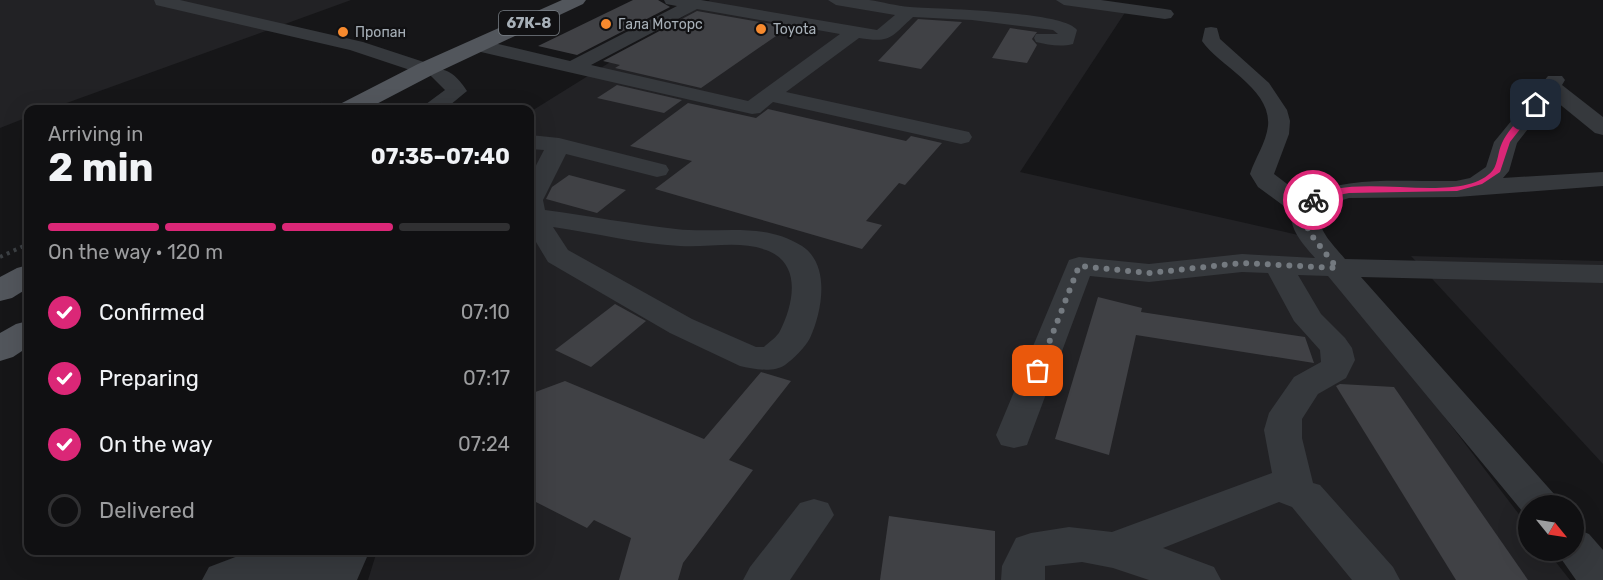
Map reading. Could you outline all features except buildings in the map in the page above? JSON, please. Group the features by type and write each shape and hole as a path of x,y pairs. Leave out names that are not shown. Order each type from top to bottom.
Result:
{"main road":[{"name":"67К-8","path":"357,105 577,0"},
{"name":"67К-8","path":"397,105 432,71"},
{"path":"0,291 24,277"}],"lane":[{"path":"672,0 702,3 881,36 905,16 972,15 1060,26 1068,30 1067,39 1043,38"},
{"path":"836,0 867,2 905,16 951,26"},
{"path":"1064,0 1165,14"},
{"path":"162,1 356,46 432,71 450,82 458,91 437,105"},
{"path":"573,67 702,3"},
{"path":"481,46 752,108 856,31"},
{"path":"1212,32 1211,41 1257,82 1276,110 1279,122 1262,174 1267,183 1306,210"},
{"path":"1457,189 1479,183 1497,171 1506,142 1553,83 1603,128"},
{"path":"769,95 961,137"},
{"path":"534,142 559,145 657,170"},
{"path":"534,192 559,145"},
{"path":"1532,495 1337,268 1309,232 1304,217 1308,203 1326,195 1349,190 1457,189 1603,179"},
{"path":"534,216 679,238 749,237 777,244 794,253 802,264 806,277 807,298 802,320 794,338 777,356 759,360 681,326 558,256 534,218"},
{"path":"1014,435 1079,266 1149,273 1242,263 1337,268 1603,274"},
{"path":"1278,265 1314,327 1337,352 1336,366 1328,375 1312,380 1297,395 1282,424 1289,468 1296,491"},
{"path":"1111,551 1267,489 1280,487 1306,496 1378,580"},
{"path":"765,580 814,515"},
{"path":"1023,580 1023,566 1031,551 1060,545 1083,545 1111,551 1199,580"},
{"path":"224,580 238,574 340,571 347,555"},
{"path":"1584,558 1602,580"}],"path":[{"path":"0,258 24,246"}],"shaded area":[{"path":"0,0 351,0 61,105 24,105 24,119 0,128"},
{"path":"710,0 1069,0 1128,8 1020,172 1307,237 1518,513 1518,561 1555,561 1570,580 368,580 376,555 534,555 534,110"},
{"path":"1411,256 1603,261 1603,464"}],"way so far":[{"path":"1038,371 1079,266 1149,273 1242,263 1337,268 1309,232 1304,217 1308,203 1313,200"}],"place":[{"name":"Гала Моторс","path":"606,24"},
{"name":"Toyota","path":"761,29"},
{"name":"Пропан","path":"343,32"}],"route":[{"path":"1313,200 1349,190 1457,189 1479,183 1497,171 1506,142 1536,105"}]}
